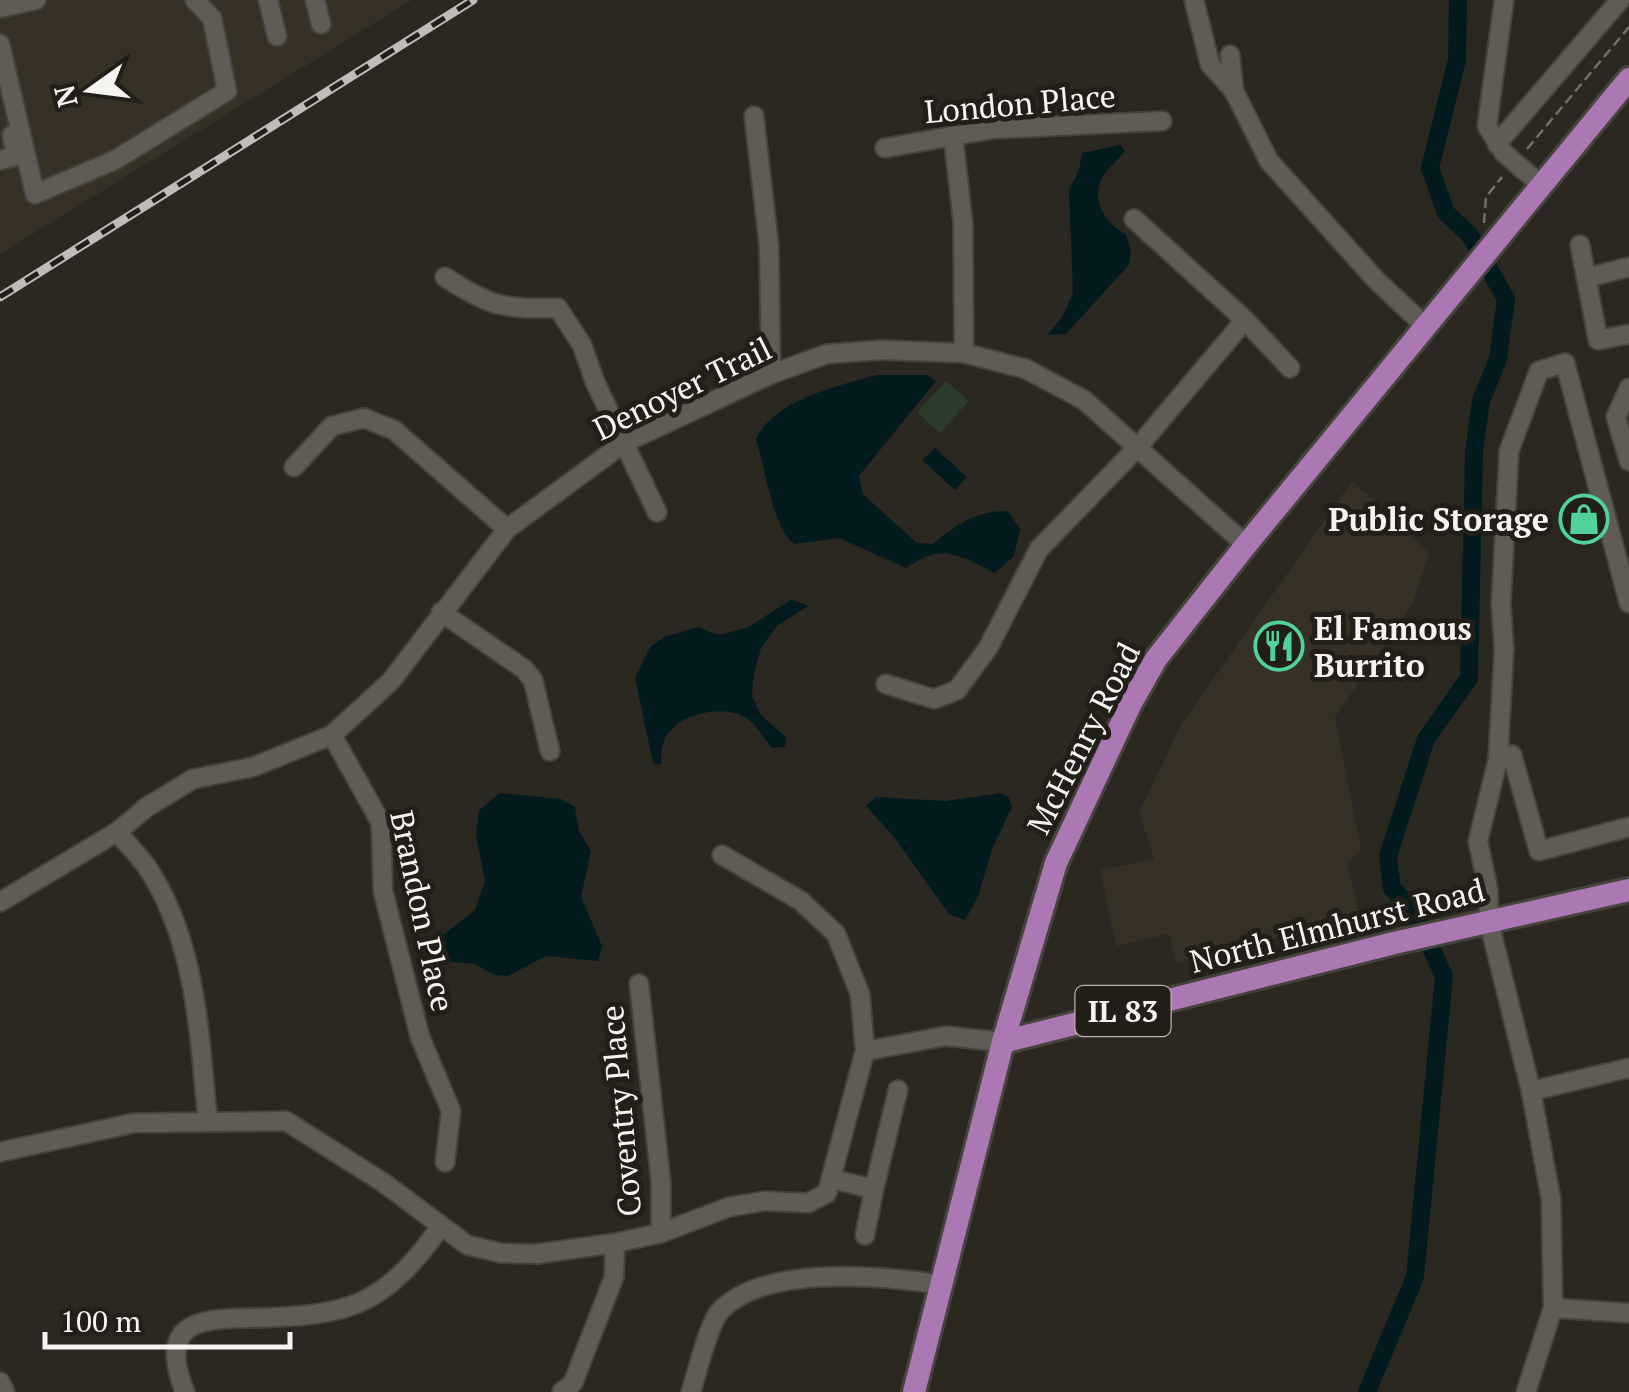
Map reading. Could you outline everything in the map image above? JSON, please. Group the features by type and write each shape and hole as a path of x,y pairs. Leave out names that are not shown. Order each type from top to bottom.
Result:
{"main road":[{"name":"McHenry Road","path":"914,1392 1002,1042 1056,864 1156,659 1460,282 1488,235 1541,184 1626,89"},
{"name":"North Elmhurst Road","path":"1002,1042 1329,959 1629,890"}],"street":[{"path":"0,8 36,0"},
{"path":"0,44 36,194 116,160 227,91 212,18 194,0"},
{"path":"268,0 277,36"},
{"path":"315,0 320,24"},
{"path":"1194,0 1210,64 1234,91 1268,162 1376,280 1424,325"},
{"path":"1504,0 1487,126 1496,144 1541,184"},
{"path":"1496,144 1620,0"},
{"path":"1230,55 1234,91"},
{"path":"0,81 16,156 0,160"},
{"path":"754,116 769,246 771,374"},
{"name":"London Place","path":"886,148 993,129 1162,121"},
{"path":"952,136 962,223 964,354"},
{"path":"1134,219 1245,320 1290,368"},
{"path":"1580,245 1598,340 1629,334"},
{"path":"1586,278 1629,267"},
{"path":"445,277 478,300 510,308 558,308 582,345 595,382 657,512"},
{"path":"886,684 934,699 957,690 988,648 1039,550 1138,447 1245,320"},
{"name":"Denoyer Trail","path":"0,902 116,832 147,806 194,780 253,768 332,736 391,681 506,528 624,443 771,374 827,354 881,350 964,354 1026,369 1084,400 1246,545"},
{"path":"1526,1392 1553,1308 1551,1199 1531,1091 1489,922 1488,888 1478,841 1498,759 1509,451 1539,371 1565,364 1629,603"},
{"path":"1629,388 1616,417 1629,461"},
{"path":"294,467 332,426 364,418 394,430 506,528"},
{"path":"441,612 524,669 533,680 550,751"},
{"name":"Brandon Place","path":"332,736 381,823 384,891 420,1037 452,1111 446,1162"},
{"path":"1498,759 1512,755 1539,851 1629,826"},
{"path":"116,832 153,879 187,956 208,1122"},
{"path":"0,1152 134,1124 286,1120 384,1183 467,1245 501,1253 537,1254 616,1243 660,1233 729,1207 765,1201 808,1204 827,1193 865,1051 860,994 836,934 801,902 722,855"},
{"name":"Coventry Place","path":"639,984 662,1184 660,1233"},
{"path":"865,1051 946,1036 1002,1042"},
{"path":"1531,1091 1629,1068"},
{"path":"864,1236 898,1090"},
{"path":"831,1179 874,1189"},
{"path":"185,1392 174,1366 176,1341 189,1326 212,1317 279,1318 356,1304 417,1260 441,1226"},
{"path":"562,1392 573,1383 614,1277 616,1243"},
{"path":"691,1392 718,1313 748,1291 830,1277 879,1275 939,1284"},
{"path":"1553,1308 1629,1313"},
{"path":"0,1382 5,1392"}],"path":[{"path":"1488,235 1483,208 1486,197 1629,28"}],"shaded area":[{"path":"0,0 412,0 0,254"},
{"path":"1352,481 1429,553 1413,603 1335,717 1361,849 1347,864 1360,916 1176,963 1169,934 1116,946 1100,870 1154,859 1139,813 1181,725"}],"green space":[{"path":"946,381 969,401 940,433 917,412"}],"water":[{"path":"1120,145 1125,151 1102,178 1098,195 1106,218 1126,234 1131,251 1129,265 1066,334 1047,335 1062,317 1073,293 1069,190 1082,153"},
{"path":"876,375 928,375 936,381 859,476 863,494 917,543 933,544 968,520 1008,511 1020,529 1014,556 995,573 941,553 906,568 839,538 795,544 781,527 756,439 765,425 792,404"},
{"path":"935,448 967,477 955,490 922,460"},
{"path":"792,599 808,606 778,625 761,648 752,696 761,715 786,737 785,747 772,748 746,718 725,711 713,712 678,724 664,741 661,765 653,763 635,678 650,647 666,636 699,627 718,635 747,628"},
{"path":"500,793 561,799 575,807 579,831 591,851 581,897 602,946 598,961 546,956 508,976 494,975 475,964 439,961 433,956 433,943 475,910 485,881 476,835 479,810"},
{"path":"1002,793 1009,797 1012,807 992,849 978,897 965,920 949,914 894,837 866,806 876,797 945,801"}],"waterway":[{"path":"1367,1392 1415,1277 1444,976 1414,911 1392,888 1388,856 1426,739 1469,678 1474,452 1481,401 1498,359 1506,299 1470,235 1446,213 1430,168 1457,60 1458,0"}],"railway":[{"path":"0,297 473,0"}],"place":[{"name":"Public Storage","path":"1584,519"},
{"name":"El Famous Burrito","path":"1279,646"}]}
